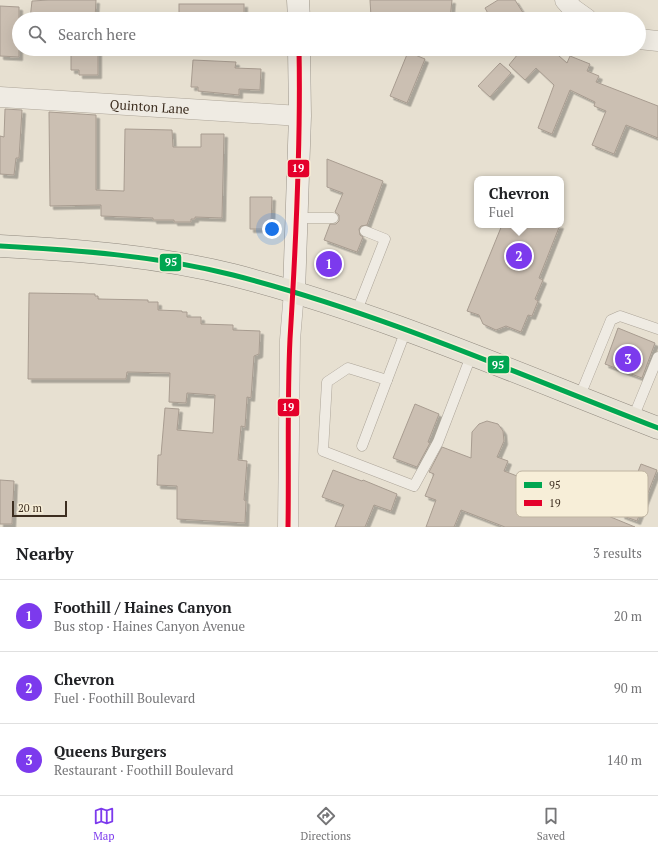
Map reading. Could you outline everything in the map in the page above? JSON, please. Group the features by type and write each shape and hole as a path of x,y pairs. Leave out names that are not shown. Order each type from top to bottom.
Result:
{"main road":[{"path":"0,246 62,249 170,263 231,275 294,292 406,330 658,428"}],"street":[{"path":"298,0 299,12"},
{"path":"565,0 577,12"},
{"path":"646,40 658,41"},
{"path":"288,527 290,340 294,292 300,116 299,56"},
{"name":"Quinton Lane","path":"0,97 300,116"}],"lane":[{"path":"296,218 333,218"},
{"path":"356,313 385,239 365,231"},
{"path":"580,398 612,320 620,316 658,329"},
{"path":"362,446 406,330"},
{"path":"387,380 348,368 327,382 323,451 414,486 438,442 471,356"},
{"path":"633,418 658,357"}],"building":[{"path":"96,0 95,12 31,12 32,1"},
{"path":"370,0 452,0 451,12 371,12"},
{"path":"498,0 515,0 523,12 487,12 485,8"},
{"path":"179,4 244,4 244,12 179,12"},
{"path":"0,6 19,7 19,12 12,12 12,56 19,57 0,56"},
{"path":"71,56 98,56 98,75 79,75 79,70 71,70"},
{"path":"406,56 418,56 425,59 407,103 390,96"},
{"path":"516,56 559,56 567,63 570,56 590,64 587,71 599,76 596,82 658,106 658,138 626,125 614,154 592,145 606,111 594,106 595,102 570,90 552,134 538,128 554,85 536,68 525,80 509,65"},
{"path":"193,60 236,62 235,68 261,69 260,90 239,89 239,95 198,91 198,87 191,87"},
{"path":"500,63 511,73 490,97 478,86"},
{"path":"5,109 22,110 19,158 16,158 14,175 0,174 0,136 4,137"},
{"path":"49,112 96,115 96,190 124,191 125,129 172,130 173,147 201,147 201,134 224,134 222,218 195,217 195,219 191,219 191,222 174,222 174,220 153,220 153,218 101,216 101,205 50,206"},
{"path":"327,159 383,181 367,225 361,226 359,229 360,235 363,237 357,252 324,240 330,224 336,224 339,221 339,215 335,212 343,193 327,187"},
{"path":"250,197 272,197 271,224 266,229 250,229"},
{"path":"501,228 559,228 539,278 543,280 535,299 538,301 532,316 528,315 521,332 506,326 496,330 483,324 479,315 467,311"},
{"path":"29,293 95,294 95,296 98,296 98,299 148,300 148,302 158,302 158,310 182,311 187,312 187,317 201,317 201,324 233,325 233,330 260,331 259,354 254,356 251,398 247,397 245,427 241,426 238,460 247,461 244,500 246,501 245,523 177,519 177,486 157,485 158,455 161,455 165,408 179,409 177,430 213,433 215,395 187,393 186,403 169,402 170,373 127,372 126,379 28,379"},
{"path":"618,328 655,343 642,378 605,364"},
{"path":"415,404 439,414 428,442 430,443 417,467 393,458"},
{"path":"487,421 498,424 503,431 504,441 497,457 508,461 504,471 516,476 516,517 611,517 635,527 505,527 461,510 454,527 426,527 436,500 425,496 434,474 429,472 442,447 471,458 472,432 479,424"},
{"path":"641,464 657,470 648,493 648,471 638,471"},
{"path":"333,470 397,494 391,511 374,505 365,527 335,527 344,505 322,497"},
{"path":"0,480 14,481 12,524 0,524"},
{"path":"626,517 639,517 637,521"}],"transit line":[{"name":"19","path":"288,527 289,363 298,194 299,56"},
{"name":"95","path":"0,246 117,255 176,263 233,275 287,290 394,325 658,428"}],"place":[{"name":"Chevron","path":"519,256"},
{"name":"Foothill / Haines Canyon","path":"329,264"},
{"name":"Queens Burgers","path":"628,359"}]}
